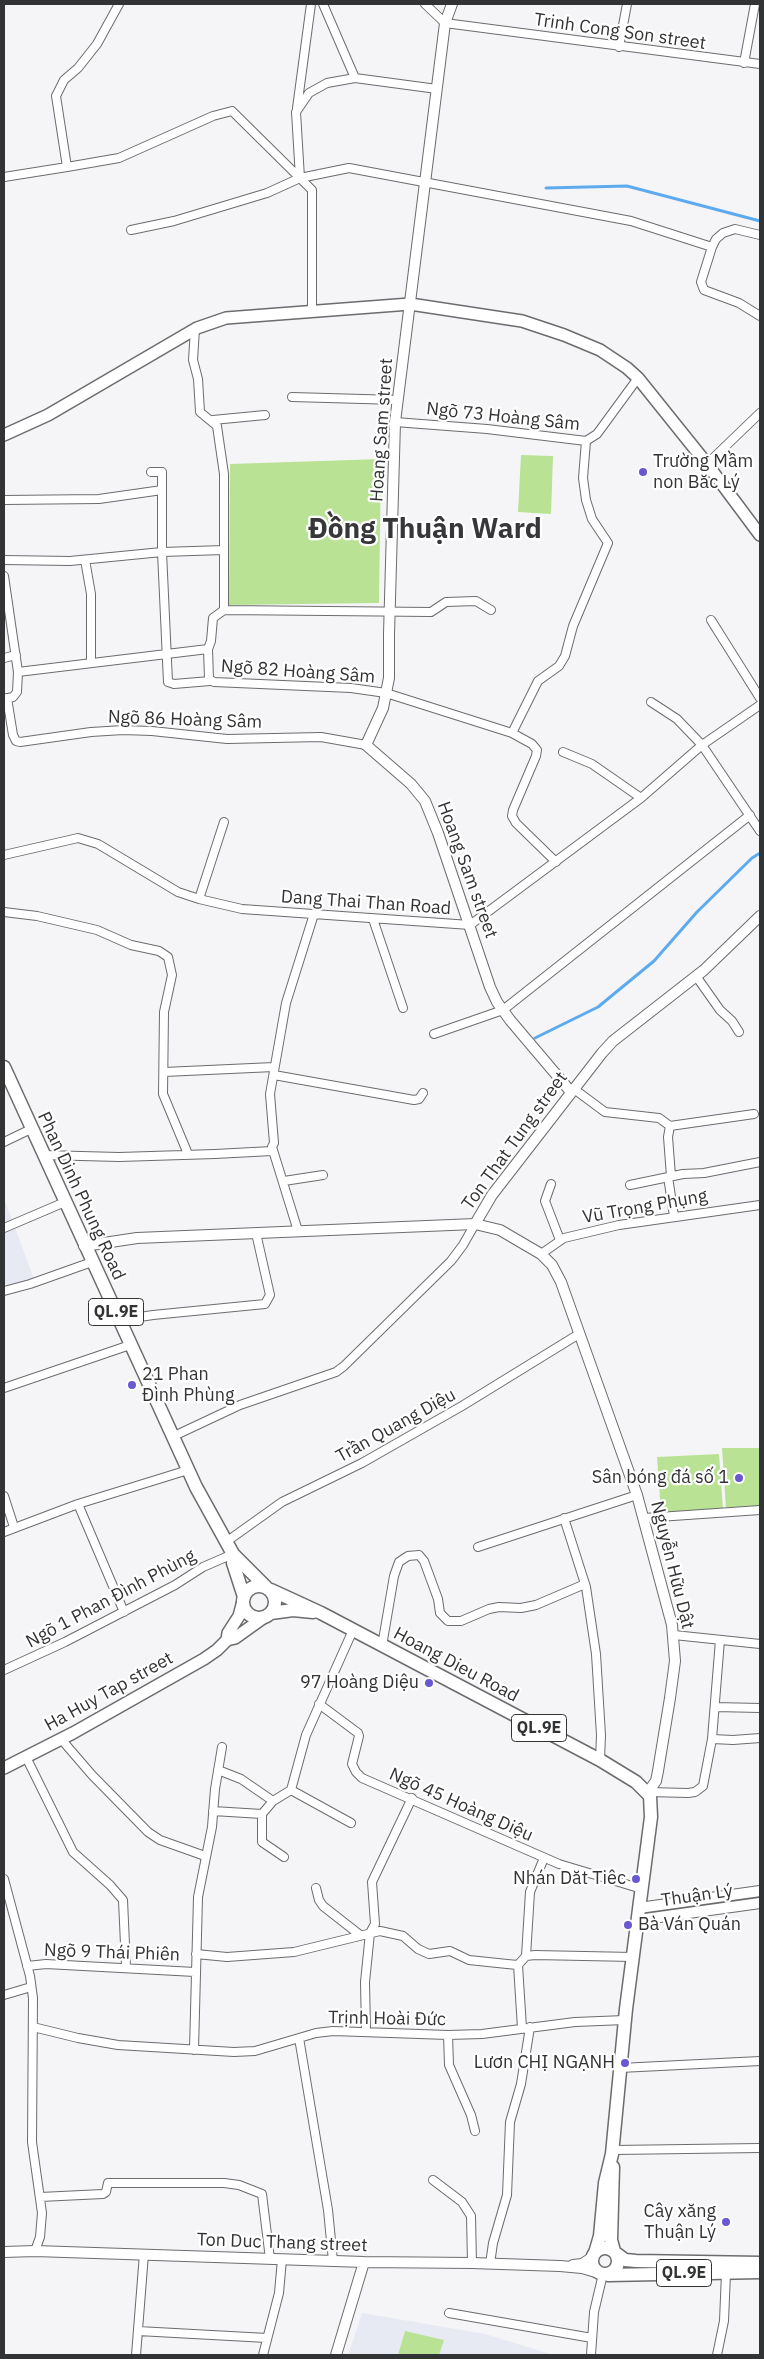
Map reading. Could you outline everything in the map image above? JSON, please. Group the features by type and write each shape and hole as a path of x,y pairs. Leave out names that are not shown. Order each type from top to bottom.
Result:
{"main road":[{"path":"4,436 48,415 195,329 226,318 410,304 522,321 564,335 600,350 627,368 638,378 707,464 760,535"},
{"name":"Phan Dinh Phung Road","path":"4,1067 7,1082 32,1129 188,1470 233,1554 269,1588"},
{"name":"Phan Dinh Phung Road","path":"233,1554 233,1563 243,1599"},
{"path":"254,1586 269,1588 276,1602 267,1615 235,1638 227,1640 228,1633 239,1616 246,1591 254,1586"},
{"name":"Hoang Dieu Road","path":"269,1588 321,1613 600,1760 626,1775 648,1792"},
{"path":"243,1599 248,1614 257,1618 267,1615"},
{"name":"Hoang Dieu Road","path":"267,1615 293,1610 321,1613"},
{"name":"Ha Huy Tap street","path":"4,1768 61,1739 204,1659 218,1650 227,1640"},
{"path":"613,2152 605,2183 600,2236 594,2255 593,2266 604,2274 618,2266 611,2240 614,2184 613,2152 625,2020 652,1805 648,1792"},
{"path":"594,2255 606,2248 615,2253"},
{"name":"QL.9E","path":"615,2253 626,2260 636,2261 760,2263"},
{"name":"QL.9E","path":"604,2274 760,2272"}],"street":[{"path":"67,167 56,96 64,80 78,68 97,44 119,4"},
{"path":"300,178 296,112 312,4"},
{"path":"323,4 355,78"},
{"path":"425,4 446,23"},
{"name":"Hoang Sam street","path":"452,4 446,23 395,422 389,678 382,708 366,745 411,784 425,800 470,924 490,987 503,1010 572,1090"},
{"path":"620,47 627,4"},
{"path":"744,63 754,4"},
{"name":"Trinh Cong Son street","path":"446,23 760,64"},
{"path":"296,112 309,93 327,83 355,78 437,89"},
{"path":"4,177 119,158 213,116 232,110 310,187 312,194 312,312"},
{"path":"130,230 183,218 260,195 300,178 349,168 363,169 425,183 631,221 712,247"},
{"path":"760,235 735,229 723,233 716,239 712,247 701,282 704,290 739,303 760,316"},
{"path":"195,329 193,360 198,379 200,412 205,417 213,420 265,415"},
{"name":"Ngõ 73 Hoàng Sâm","path":"395,422 487,429 586,442 597,434 638,378"},
{"path":"292,397 398,400"},
{"path":"707,464 760,413"},
{"path":"754,419 760,426"},
{"path":"213,420 217,426 224,474 224,610 390,610 431,612 446,602 476,601 486,605 491,610"},
{"path":"512,733 538,681 559,666 565,656 573,626 608,543 592,519 586,500 583,478 586,442"},
{"path":"151,472 162,472 165,652 169,683 210,681"},
{"path":"4,500 99,499 162,490"},
{"path":"4,560 85,560 162,552 224,550"},
{"path":"85,560 91,594 91,662"},
{"path":"4,580 18,672 17,692 13,697 6,699"},
{"name":"Ngõ 82 Hoàng Sâm","path":"224,610 213,618 211,641 208,649 210,681 351,688 386,693 512,733 532,744 537,750 536,756 512,816 516,823 556,862"},
{"path":"711,620 760,698"},
{"path":"18,672 165,652 208,649"},
{"path":"4,658 16,655"},
{"name":"Ngõ 86 Hoàng Sâm","path":"6,699 13,735 20,742 91,732 123,730 161,732 227,740 321,737 366,745"},
{"path":"651,702 682,723 702,745 760,831"},
{"name":"Dang Thai Than Road","path":"4,855 78,838 98,844 163,884 199,899 242,909 470,924 641,798 702,745 760,705"},
{"path":"563,752 592,764 641,798"},
{"path":"434,1034 503,1010 750,815"},
{"path":"199,899 224,822"},
{"path":"4,912 37,916 76,925 105,933 132,945 165,954 170,961 172,975 164,1022 164,1094 188,1154"},
{"path":"43,1155 118,1156 272,1151 274,1143 270,1094 286,1003 314,914"},
{"name":"Ton That Tung street","path":"84,1246 137,1238 475,1224 492,1195 590,1067 613,1041 696,976 760,916"},
{"path":"373,919 403,1008"},
{"path":"696,976 720,1010 732,1021 739,1032"},
{"path":"164,1072 274,1071 414,1100 419,1099 423,1093"},
{"path":"572,1090 605,1112 659,1118 670,1126 754,1114"},
{"path":"670,1126 668,1137 674,1216"},
{"path":"4,1142 32,1129"},
{"path":"272,1147 298,1231"},
{"path":"630,1185 760,1162"},
{"path":"284,1181 323,1175"},
{"path":"551,1184 546,1201 560,1240"},
{"path":"4,1228 65,1202"},
{"name":"Vũ Trọng Phụng","path":"541,1254 560,1240 619,1225 760,1205"},
{"path":"174,1436 240,1405 336,1372 451,1261 463,1246 475,1224"},
{"name":"Nguyễn Hữu Dật","path":"475,1224 500,1230 541,1254 552,1265 561,1282 637,1495 674,1636 675,1661 660,1762 656,1781 648,1792"},
{"path":"120,1320 265,1304 270,1296 256,1233"},
{"path":"4,1290 30,1284 92,1262"},
{"name":"Trần Quang Diệu","path":"226,1542 282,1502 362,1463 462,1406 579,1334"},
{"path":"4,1388 130,1345"},
{"path":"4,1532 78,1504 188,1470"},
{"path":"478,1547 637,1495"},
{"path":"4,1496 14,1527"},
{"path":"78,1504 124,1612"},
{"path":"644,1518 760,1510"},
{"path":"564,1518 585,1584 599,1684 600,1760"},
{"name":"Ngõ 1 Phan Đình Phùng","path":"4,1670 65,1642 175,1585 203,1567 233,1554"},
{"path":"382,1646 394,1576 399,1562 408,1556 420,1555 424,1561 438,1599 440,1613 448,1621 460,1621 499,1607 521,1608 536,1605 585,1584"},
{"path":"284,1858 262,1842 262,1814 273,1801 291,1790 306,1735 353,1630"},
{"path":"674,1636 760,1644"},
{"path":"648,1792 688,1793 695,1792 703,1786 712,1739 720,1640"},
{"name":"Ngõ 45 Hoàng Diệu","path":"319,1704 358,1732 359,1736 352,1764 362,1778 412,1798 559,1864 642,1889"},
{"path":"715,1707 760,1708"},
{"path":"712,1739 760,1738"},
{"path":"61,1739 92,1775 148,1832 160,1840 205,1856"},
{"path":"194,2050 198,1897 222,1747"},
{"path":"26,1757 73,1852 110,1885 123,1900 126,1967"},
{"path":"218,1770 241,1779 273,1801"},
{"path":"291,1790 351,1824"},
{"path":"366,2031 365,1982 370,1933 375,1924 372,1882 412,1798"},
{"path":"213,1811 262,1814"},
{"path":"522,2028 518,1965 526,1956 530,1892 544,1858"},
{"path":"4,1879 31,1987 32,2142 42,2213 40,2237 35,2251"},
{"path":"316,1888 319,1900 323,1906 360,1935"},
{"name":"Thuận Lý","path":"638,1914 760,1891"},
{"name":"Thuận Lý","path":"638,1914 760,1903"},
{"path":"196,1954 227,1957 294,1952 380,1931 403,1936 418,1949 429,1954 450,1951 469,1960 518,1965"},
{"path":"526,1956 633,1957"},
{"name":"Ngõ 9 Thái Phiên","path":"27,1966 46,1964 195,1972"},
{"path":"4,1995 31,1987"},
{"name":"Trịnh Hoài Đức","path":"32,2027 118,2045 194,2050 255,2051 299,2038 333,2031 448,2036 575,2022 625,2020"},
{"path":"490,2264 493,2243 507,2195 510,2122 521,2084 530,2027"},
{"path":"448,2036 449,2065 463,2094 475,2131"},
{"path":"299,2038 328,2210 333,2261"},
{"path":"620,2068 760,2061"},
{"path":"613,2152 760,2148"},
{"path":"433,2180 462,2202 471,2216 472,2262"},
{"path":"40,2197 103,2194 106,2192 108,2183 224,2183 239,2185 262,2194 270,2259"},
{"name":"Ton Duc Thang street","path":"4,2252 144,2254 364,2262 472,2262 560,2266"},
{"path":"136,2355 144,2254"},
{"path":"560,2266 582,2264 594,2255"},
{"path":"263,2355 279,2293 282,2259"},
{"path":"336,2355 364,2262"},
{"path":"560,2266 582,2268 604,2274 594,2312 591,2355"},
{"path":"718,2355 724,2321 726,2273"},
{"path":"449,2313 592,2338"},
{"path":"138,2331 267,2338"}],"shaded area":[{"path":"4,1198 34,1279 4,1290"},
{"path":"362,2313 485,2334 554,2355 348,2355"}],"green space":[{"path":"521,455 553,456 551,514 518,512"},
{"path":"381,459 379,603 229,605 230,464"},
{"name":"Sân bóng đá số 1","path":"722,1448 760,1448 760,1507 726,1509"},
{"path":"719,1454 723,1509 661,1512 657,1457"},
{"path":"405,2331 444,2340 439,2355 398,2355"}],"waterway":[{"path":"546,188 627,186 760,221"},
{"path":"535,1038 598,1007 654,961 697,912 752,858 760,853"}],"place":[{"name":"Trường Mầm non Băc Lý","path":"643,472"},
{"name":"21 Phan Đình Phùng","path":"132,1385"},
{"name":"Sân bóng đá số 1","path":"739,1478"},
{"name":"97 Hoàng Diệu","path":"429,1683"},
{"name":"Nhán Dăt Tiêc","path":"636,1879"},
{"name":"Bà Ván Quán","path":"628,1925"},
{"name":"Lươn CHỊ NGẠNH","path":"625,2063"},
{"name":"Cây xăng Thuận Lý","path":"726,2222"}],"district":[{"name":"Đồng Thuận Ward","path":"425,530"}]}
